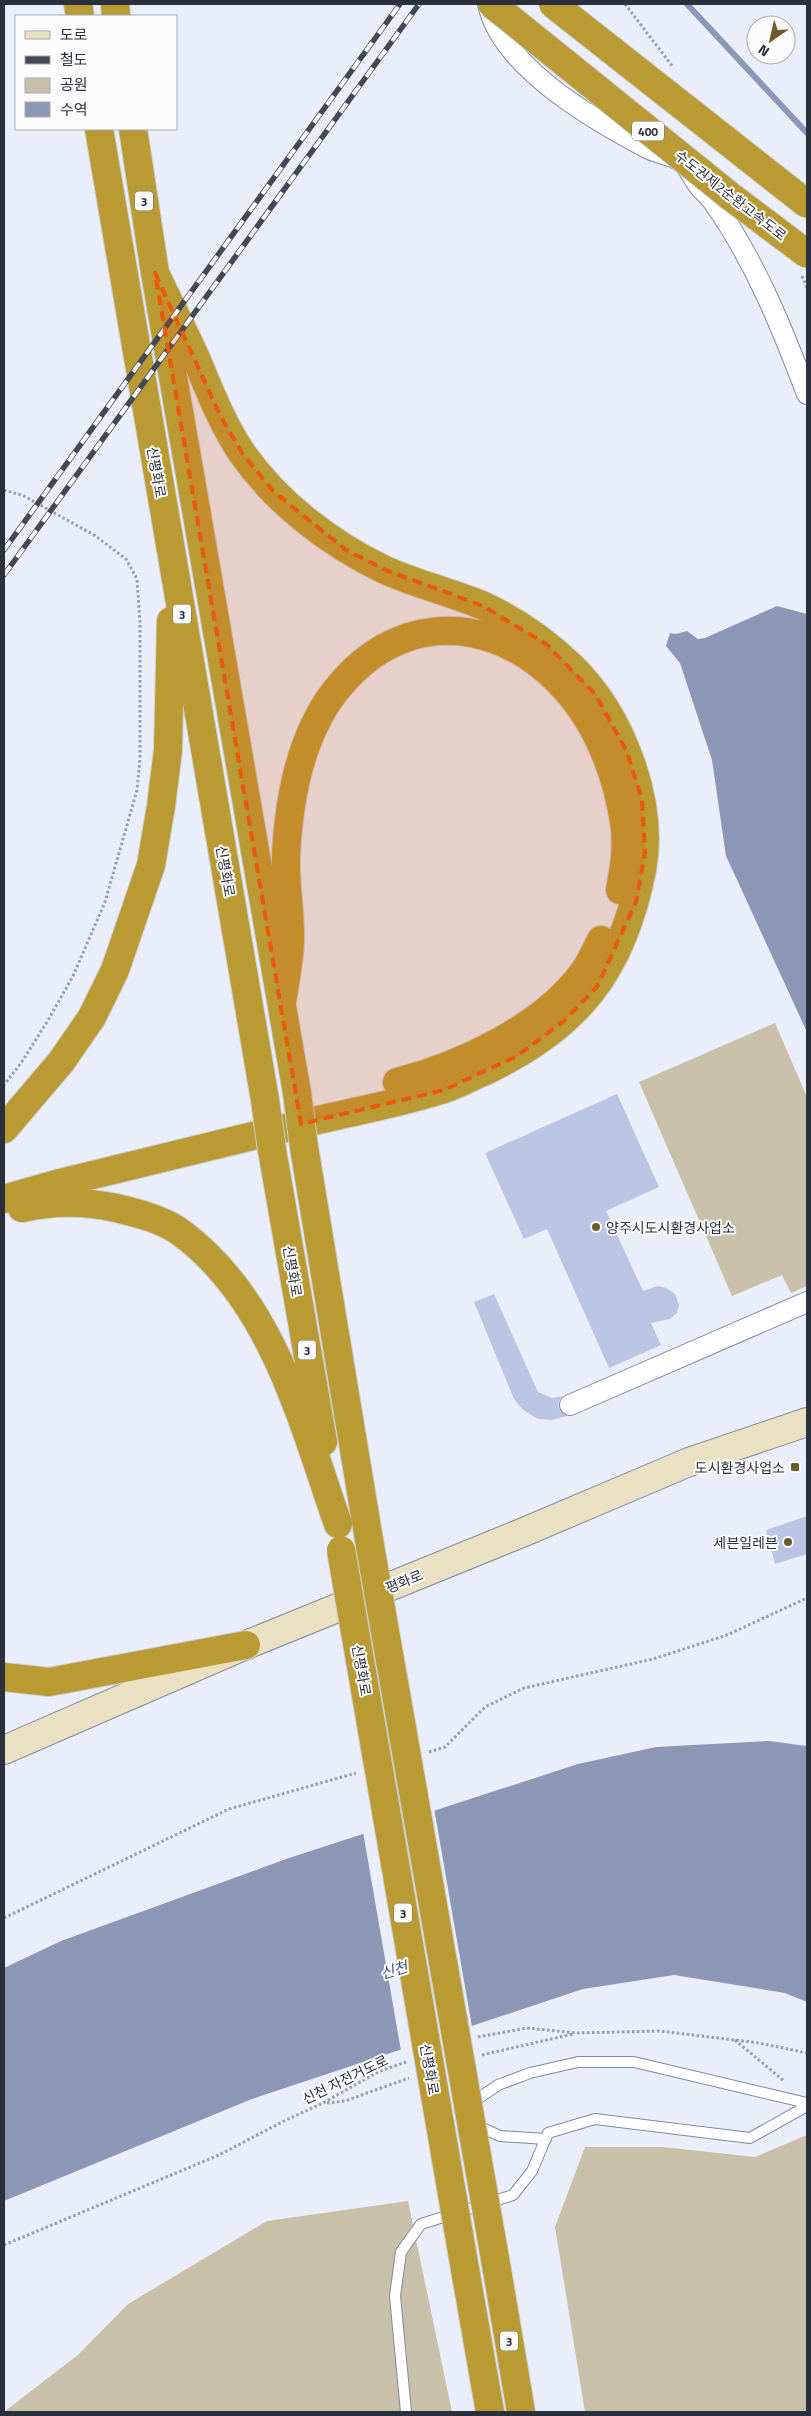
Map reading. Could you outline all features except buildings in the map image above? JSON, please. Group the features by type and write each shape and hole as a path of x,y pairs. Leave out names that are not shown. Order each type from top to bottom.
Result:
{"highway":[{"name":"수도권제2순환고속도로","path":"492,4 730,196 807,254"},
{"path":"553,4 807,204"},
{"name":"신평화로","path":"99,130 272,1150 490,2412"},
{"name":"3","path":"133,130 155,273 282,1002 370,1546 521,2412"},
{"path":"4,1199 60,1183 444,1090 517,1056 564,1021 597,987 618,946 636,902 645,853 642,800 627,752 596,695 573,668 517,623 483,606 386,570 346,550 273,491 242,454 220,415 196,358 155,273"},
{"path":"4,1129 62,1062 92,1017 115,970 151,865 168,750 171,622 168,539"},
{"path":"4,1183 58,1166 432,1073 505,1039 552,1005 585,970 606,930 620,892 626,856 625,823 615,784 600,742 577,703 550,672 523,653 491,637 464,630 433,631 398,640 369,657 342,684 317,718 302,754 292,803 286,858 290,942 282,1002"},
{"path":"4,1212 48,1202 98,1204 139,1213 178,1231 217,1264 247,1302 290,1388 339,1537"},
{"path":"4,1677 49,1682 246,1645"}],"main road":[{"name":"평화로","path":"4,1750 246,1645 524,1532 689,1462 807,1422"}],"street":[{"path":"488,4 506,42 544,83 590,117 649,149 683,162 699,187 714,203 750,261 780,323 807,394"},
{"path":"570,1405 807,1302"}],"lane":[{"path":"546,2139 500,2136 480,2127 476,2112 476,2100 498,2085 530,2073 578,2062 634,2062 807,2105"},
{"path":"406,2412 395,2296 401,2252 421,2224 513,2195 532,2171 548,2133 594,2119 750,2138 807,2105"}],"path":[{"path":"4,490 24,496 94,535 126,559 137,579 140,623 140,758 137,790 105,902 73,976 22,1063 4,1085"},
{"path":"788,1607 807,1598"},
{"path":"476,2037 527,2028 576,2034 660,2031 735,2040 807,2053"},
{"path":"735,2040 786,2082"},
{"name":"신천 자전거도로","path":"4,2244 220,2155 284,2121 324,2103 378,2072 414,2059"}],"highlighted area":[{"path":"155,273 220,415 242,453 273,491 346,550 386,570 483,606 546,644 596,695 627,752 642,800 645,853 636,902 597,987 564,1021 517,1056 444,1090 301,1124"}],"green space":[{"path":"775,1023 807,1097 807,1286 791,1293 782,1275 732,1296 639,1082"},
{"path":"807,2135 807,2412 585,2412 555,2227 585,2147 662,2147 755,2157"},
{"path":"408,2201 452,2412 4,2412 79,2354 128,2304 267,2221"}],"water":[{"path":"777,606 807,614 807,1032 726,856 712,760 680,663 666,646 670,633 676,634 687,631 698,639 705,638"},
{"name":"신천","path":"769,1741 807,1746 807,2002 785,1993 674,1975 583,1989 252,2099 4,2201 4,1968 61,1941 286,1859 578,1764 656,1747"}],"pier":[{"path":"434,1808 472,2027 401,2051 363,1832"}],"waterway":[{"path":"687,4 807,133"}],"railway":[{"path":"4,550 400,4"},
{"path":"4,575 419,4"}],"place":[{"name":"양주시도시환경사업소","path":"596,1227"},
{"name":"도시환경사업소","path":"795,1467"},
{"name":"세븐일레븐","path":"788,1542"}]}
